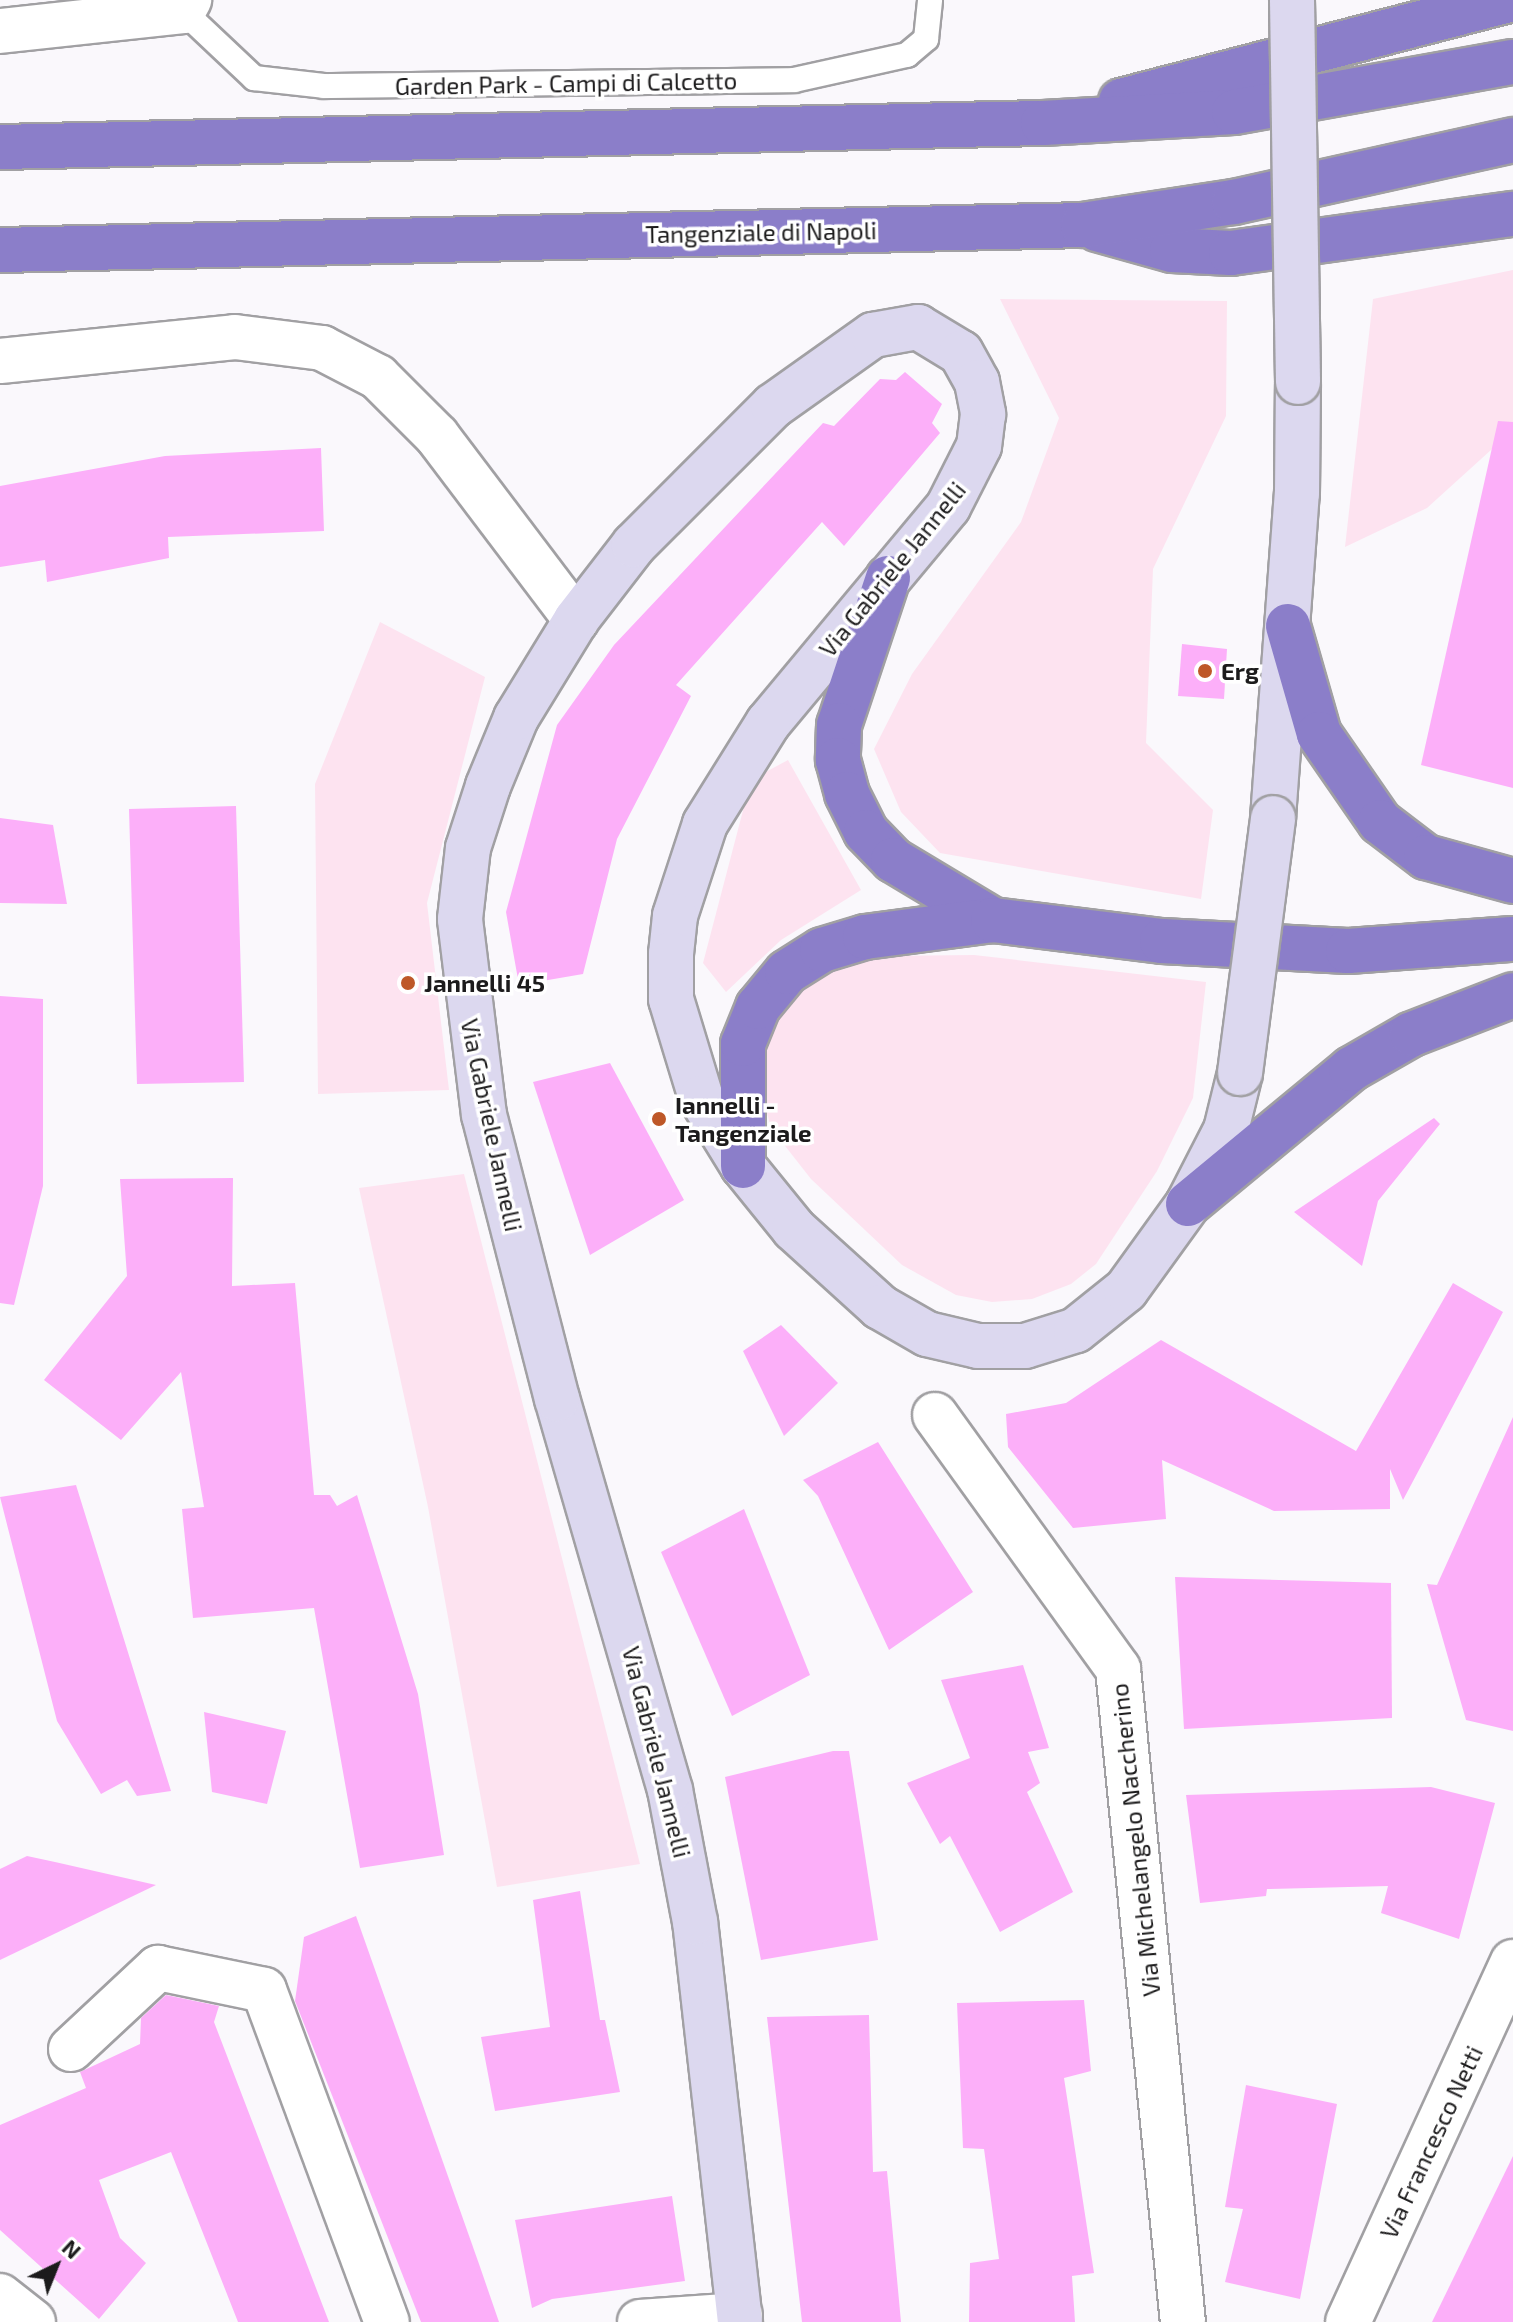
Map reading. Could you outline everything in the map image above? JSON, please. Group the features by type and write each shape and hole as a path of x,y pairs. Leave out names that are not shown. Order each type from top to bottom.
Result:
{"highway":[{"path":"1043,123 1510,0"},
{"path":"0,147 1043,123 1234,112 1513,62"},
{"name":"Tangenziale di Napoli","path":"0,250 1083,225 1234,202 1513,140"},
{"path":"1083,225 1172,250 1231,253 1513,214"},
{"path":"888,578 839,725 838,760 847,794 866,832 893,860 993,920"},
{"path":"1288,626 1319,734 1380,822 1426,857 1513,881"},
{"path":"743,1166 743,1044 758,1007 787,972 822,950 865,937 993,920 1162,941 1348,951 1513,939"},
{"path":"1188,1204 1351,1069 1412,1034 1513,995"}],"main road":[{"name":"Via Gabriele Jannelli","path":"740,2318 695,1922 670,1790 557,1399 484,1115 468,1015 460,919 468,848 516,718 576,620 634,545 773,406 873,335 918,327 961,353 977,382 983,414 968,475 727,780 705,824 675,916 671,999 682,1050 701,1098 743,1166 794,1229 880,1307 927,1334 978,1346 1025,1346 1076,1330 1126,1290 1188,1204 1226,1130 1240,1073 1273,818 1288,626 1298,382 1292,0"}],"street":[{"path":"0,31 186,5"},
{"path":"0,361 235,337 322,348 378,377 437,436 576,620"},
{"name":"Via Michelangelo Naccherino","path":"935,1415 1118,1669 1183,2322"},
{"name":"Via Francesco Netti","path":"1348,2322 1513,1962"},
{"path":"71,2049 158,1968 264,1990 387,2322"},
{"path":"0,2296 33,2322"},
{"path":"640,2322 740,2318"}],"lane":[{"name":"Garden Park - Campi di Calcetto","path":"186,5 254,78 324,86 794,80 907,55 926,39 930,0"}],"shaded area":[{"path":"1513,270 1513,445 1502,440 1427,508 1345,547 1373,299"},
{"path":"1000,299 1227,301 1226,416 1153,569 1146,743 1213,810 1201,899 940,853 901,812 874,749 912,674 1021,522 1059,418"},
{"path":"380,622 485,677 427,903 449,1090 318,1094 315,784"},
{"path":"788,760 861,890 781,940 726,992 703,963 751,780"},
{"path":"974,955 1206,982 1193,1098 1157,1171 1096,1264 1071,1284 1032,1299 992,1302 956,1295 902,1265 811,1179 771,1128 762,1094 762,1055 780,1012 800,986 836,964 883,956"},
{"path":"464,1174 640,1864 497,1887 428,1507 359,1188"}],"building":[{"path":"905,372 942,404 932,423 940,433 844,546 822,522 676,685 691,696 617,839 583,974 519,985 506,912 557,725 614,645 823,423 834,426 880,379 896,380"},
{"path":"1498,421 1513,422 1513,788 1421,765"},
{"path":"321,448 324,531 168,537 169,558 47,582 45,560 0,567 0,486 165,456"},
{"path":"1182,644 1227,649 1224,699 1178,696"},
{"path":"236,806 244,1082 137,1084 129,809"},
{"path":"0,818 53,825 67,904 0,903"},
{"path":"0,996 43,999 43,1186 14,1305 0,1303"},
{"path":"610,1063 684,1200 590,1255 533,1082"},
{"path":"1434,1118 1440,1124 1378,1201 1362,1266 1294,1212"},
{"path":"233,1178 232,1286 295,1283 314,1495 330,1495 337,1506 357,1495 418,1694 444,1855 360,1868 314,1608 193,1618 182,1509 204,1507 181,1372 121,1440 44,1380 127,1276 120,1179"},
{"path":"1453,1283 1503,1312 1403,1500 1390,1469 1390,1509 1274,1511 1162,1460 1166,1519 1073,1528 1008,1447 1006,1414 1066,1403 1161,1340 1356,1451"},
{"path":"781,1325 838,1383 784,1436 743,1351"},
{"path":"1513,1417 1513,1731 1466,1720 1427,1584 1437,1585"},
{"path":"878,1442 973,1592 889,1650 818,1496 803,1480"},
{"path":"76,1485 171,1791 137,1796 127,1780 101,1794 57,1721 0,1497"},
{"path":"744,1509 810,1675 732,1716 661,1552"},
{"path":"1175,1577 1391,1583 1392,1718 1184,1729"},
{"path":"1023,1665 1049,1748 1028,1752 1040,1783 1027,1792 1073,1892 1000,1932 950,1836 940,1844 907,1783 970,1758 941,1680"},
{"path":"204,1712 286,1731 267,1804 212,1792"},
{"path":"833,1751 849,1751 878,1940 761,1960 725,1777"},
{"path":"1431,1787 1495,1803 1459,1939 1381,1913 1388,1886 1267,1889 1266,1896 1200,1903 1186,1795"},
{"path":"27,1856 156,1885 0,1960 0,1869"},
{"path":"580,1891 600,2020 605,2020 620,2092 495,2111 481,2037 550,2027 533,1900"},
{"path":"356,1916 499,2322 421,2322 295,2001 304,1937"},
{"path":"166,1995 219,2006 214,2022 329,2322 238,2322 171,2152 99,2180 120,2238 146,2263 99,2319 0,2230 0,2125 86,2088 80,2072 140,2044 141,2018"},
{"path":"1084,2000 1091,2071 1064,2078 1094,2273 1072,2276 1075,2322 969,2322 970,2263 999,2259 984,2149 963,2148 957,2003"},
{"path":"869,2015 873,2172 887,2171 901,2322 802,2322 767,2017"},
{"path":"1246,2085 1337,2104 1300,2299 1225,2282 1243,2209 1225,2207"},
{"path":"1513,2156 1513,2322 1432,2322"},
{"path":"672,2196 685,2281 552,2299 532,2308 515,2220"}],"place":[{"name":"Erg","path":"1205,671"},
{"name":"Jannelli 45","path":"408,983"},
{"name":"Iannelli - Tangenziale","path":"659,1119"}]}
